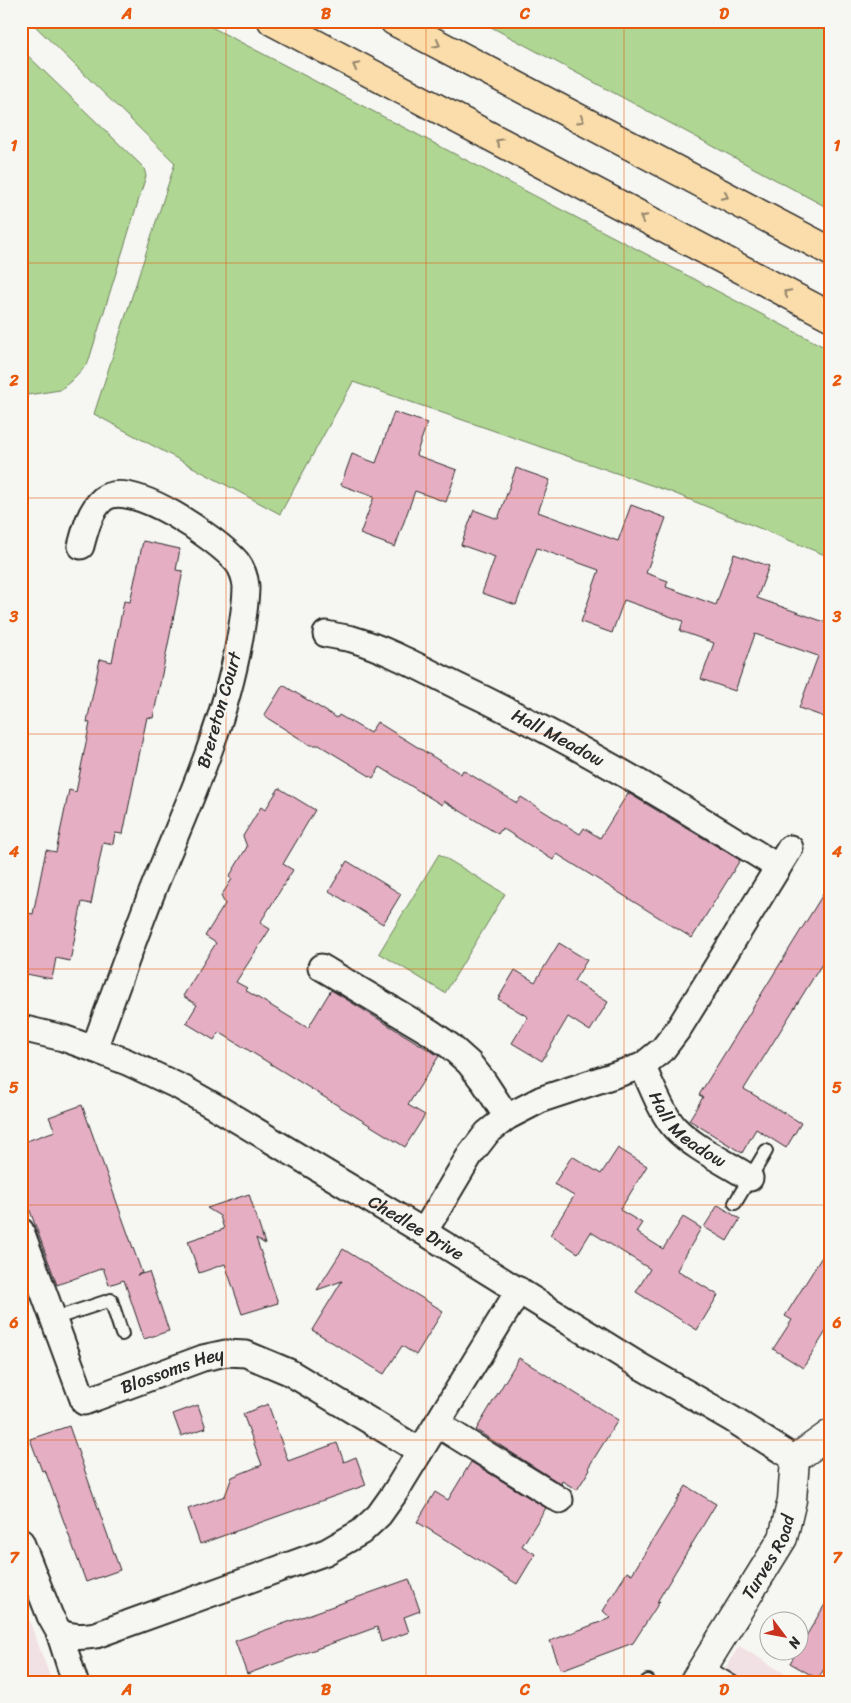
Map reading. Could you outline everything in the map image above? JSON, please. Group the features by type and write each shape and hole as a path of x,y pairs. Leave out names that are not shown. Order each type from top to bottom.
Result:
{"highway":[{"path":"272,21 830,316"},
{"path":"394,21 830,251"}],"street":[{"name":"Brereton Court","path":"82,546 94,508 104,498 120,494 145,501 173,513 206,536 237,562 245,574 246,588 237,656 229,691 215,735 152,893 94,1049"},
{"name":"Hall Meadow","path":"326,634 352,639 382,651 529,721 616,768 687,810 784,857 680,1028 663,1049 642,1066 542,1099 507,1118 487,1133 470,1155 424,1232"},
{"path":"321,968 430,1032 450,1046 469,1063 484,1082 507,1118"},
{"name":"Chedlee Drive","path":"21,1028 62,1038 94,1049 182,1088 424,1232 640,1366 795,1459"},
{"name":"Hall Meadow","path":"642,1066 666,1115 675,1128 692,1142 750,1178"},
{"name":"Blossoms Hey","path":"21,1231 84,1402 203,1358 226,1353 246,1354 290,1372 420,1451"},
{"path":"59,1632 67,1636 80,1638 96,1635 326,1552 361,1532 379,1515 394,1494 518,1290"},
{"path":"437,1424 560,1500"},
{"path":"795,1459 830,1434"},
{"name":"Turves Road","path":"699,1673 783,1538 792,1500 795,1459"},
{"path":"21,1542 50,1616 59,1632 76,1682"}],"lane":[{"path":"734,1203 766,1151"},
{"path":"53,1319 111,1300 122,1334"},
{"path":"699,1673 732,1682"}],"shaded area":[{"path":"23,1604 52,1682 21,1682 21,1605"},
{"path":"739,1646 758,1657 758,1660 762,1660 799,1682 717,1682"}],"green space":[{"path":"30,21 200,21 830,350 830,557 671,492 353,382 280,514 94,414 175,163"},
{"path":"480,21 830,21 830,209"},
{"path":"21,49 144,168 146,176 88,363 60,390 21,396"},
{"path":"439,854 505,894 445,993 379,953"}],"building":[{"path":"394,412 427,423 416,455 457,470 446,502 415,491 395,547 360,534 374,497 341,485 352,454 376,463"},
{"path":"516,468 550,480 538,512 618,541 631,505 666,518 646,573 668,581 666,587 716,605 734,554 769,566 757,598 830,624 830,719 799,708 818,656 755,634 735,691 701,679 714,643 680,631 683,621 624,600 612,633 581,622 599,570 537,548 516,605 482,593 495,557 461,545 474,510 498,519"},
{"path":"143,541 180,549 176,570 183,571 153,718 147,717 123,834 115,833 113,844 103,842 91,904 82,902 70,961 56,958 52,979 21,973 21,941 27,913 33,914 46,850 56,852 69,790 76,792 90,723 87,722 100,659 112,662 124,601 130,602"},
{"path":"283,685 337,718 339,715 370,733 377,722 461,774 463,770 517,803 521,797 580,834 584,828 600,838 628,793 740,860 692,938 557,854 553,860 502,828 498,834 444,801 442,805 380,767 373,778 319,745 310,745 264,716"},
{"path":"279,788 315,810 283,864 293,870 260,923 270,929 236,982 247,988 245,990 308,1028 331,990 439,1056 408,1105 425,1115 405,1147 219,1032 214,1040 186,1023 197,1005 183,996 216,943 205,936 225,904 221,896 232,879 229,877 247,847 243,836 261,807 265,810"},
{"path":"347,861 401,894 383,924 329,891"},
{"path":"830,883 830,951 744,1089 801,1123 786,1148 756,1129 742,1153 689,1120 703,1097 699,1095"},
{"path":"559,943 587,960 574,981 608,1002 590,1031 568,1017 542,1061 512,1043 528,1017 498,999 515,970 535,982"},
{"path":"82,1105 142,1273 137,1275 149,1272 169,1331 144,1339 124,1280 109,1285 103,1268 57,1285 21,1186 21,1143 55,1131 49,1117"},
{"path":"618,1148 647,1166 620,1210 642,1223 636,1232 663,1249 683,1217 701,1228 677,1270 718,1295 697,1330 636,1292 650,1269 591,1232 578,1253 550,1235 574,1196 554,1184 572,1156 601,1174"},
{"path":"249,1194 265,1244 256,1238 278,1303 242,1314 225,1264 199,1273 188,1241 224,1229 220,1216 207,1208"},
{"path":"718,1205 740,1219 727,1241 704,1227"},
{"path":"830,1244 830,1325 803,1368 773,1349 792,1320 785,1316"},
{"path":"343,1249 443,1311 416,1355 402,1346 384,1374 312,1330 342,1281 317,1290"},
{"path":"519,1358 618,1420 588,1468 590,1469 577,1490 562,1481 561,1484 476,1430"},
{"path":"268,1404 288,1461 337,1443 344,1462 356,1457 366,1485 200,1544 188,1509 225,1496 232,1477 262,1465 243,1414"},
{"path":"198,1405 206,1428 181,1436 173,1414"},
{"path":"69,1426 120,1570 86,1582 45,1470 42,1471 30,1439"},
{"path":"471,1462 546,1508 522,1546 535,1554 517,1584 417,1522 435,1492 448,1500"},
{"path":"686,1486 716,1504 657,1602 660,1601 633,1643 561,1670 550,1641 611,1618 603,1611 627,1572 632,1574"},
{"path":"409,1579 420,1611 404,1617 409,1632 381,1642 377,1627 247,1674 235,1641"},
{"path":"830,1596 830,1659 818,1679 790,1663 792,1660 808,1660 808,1633"}]}
